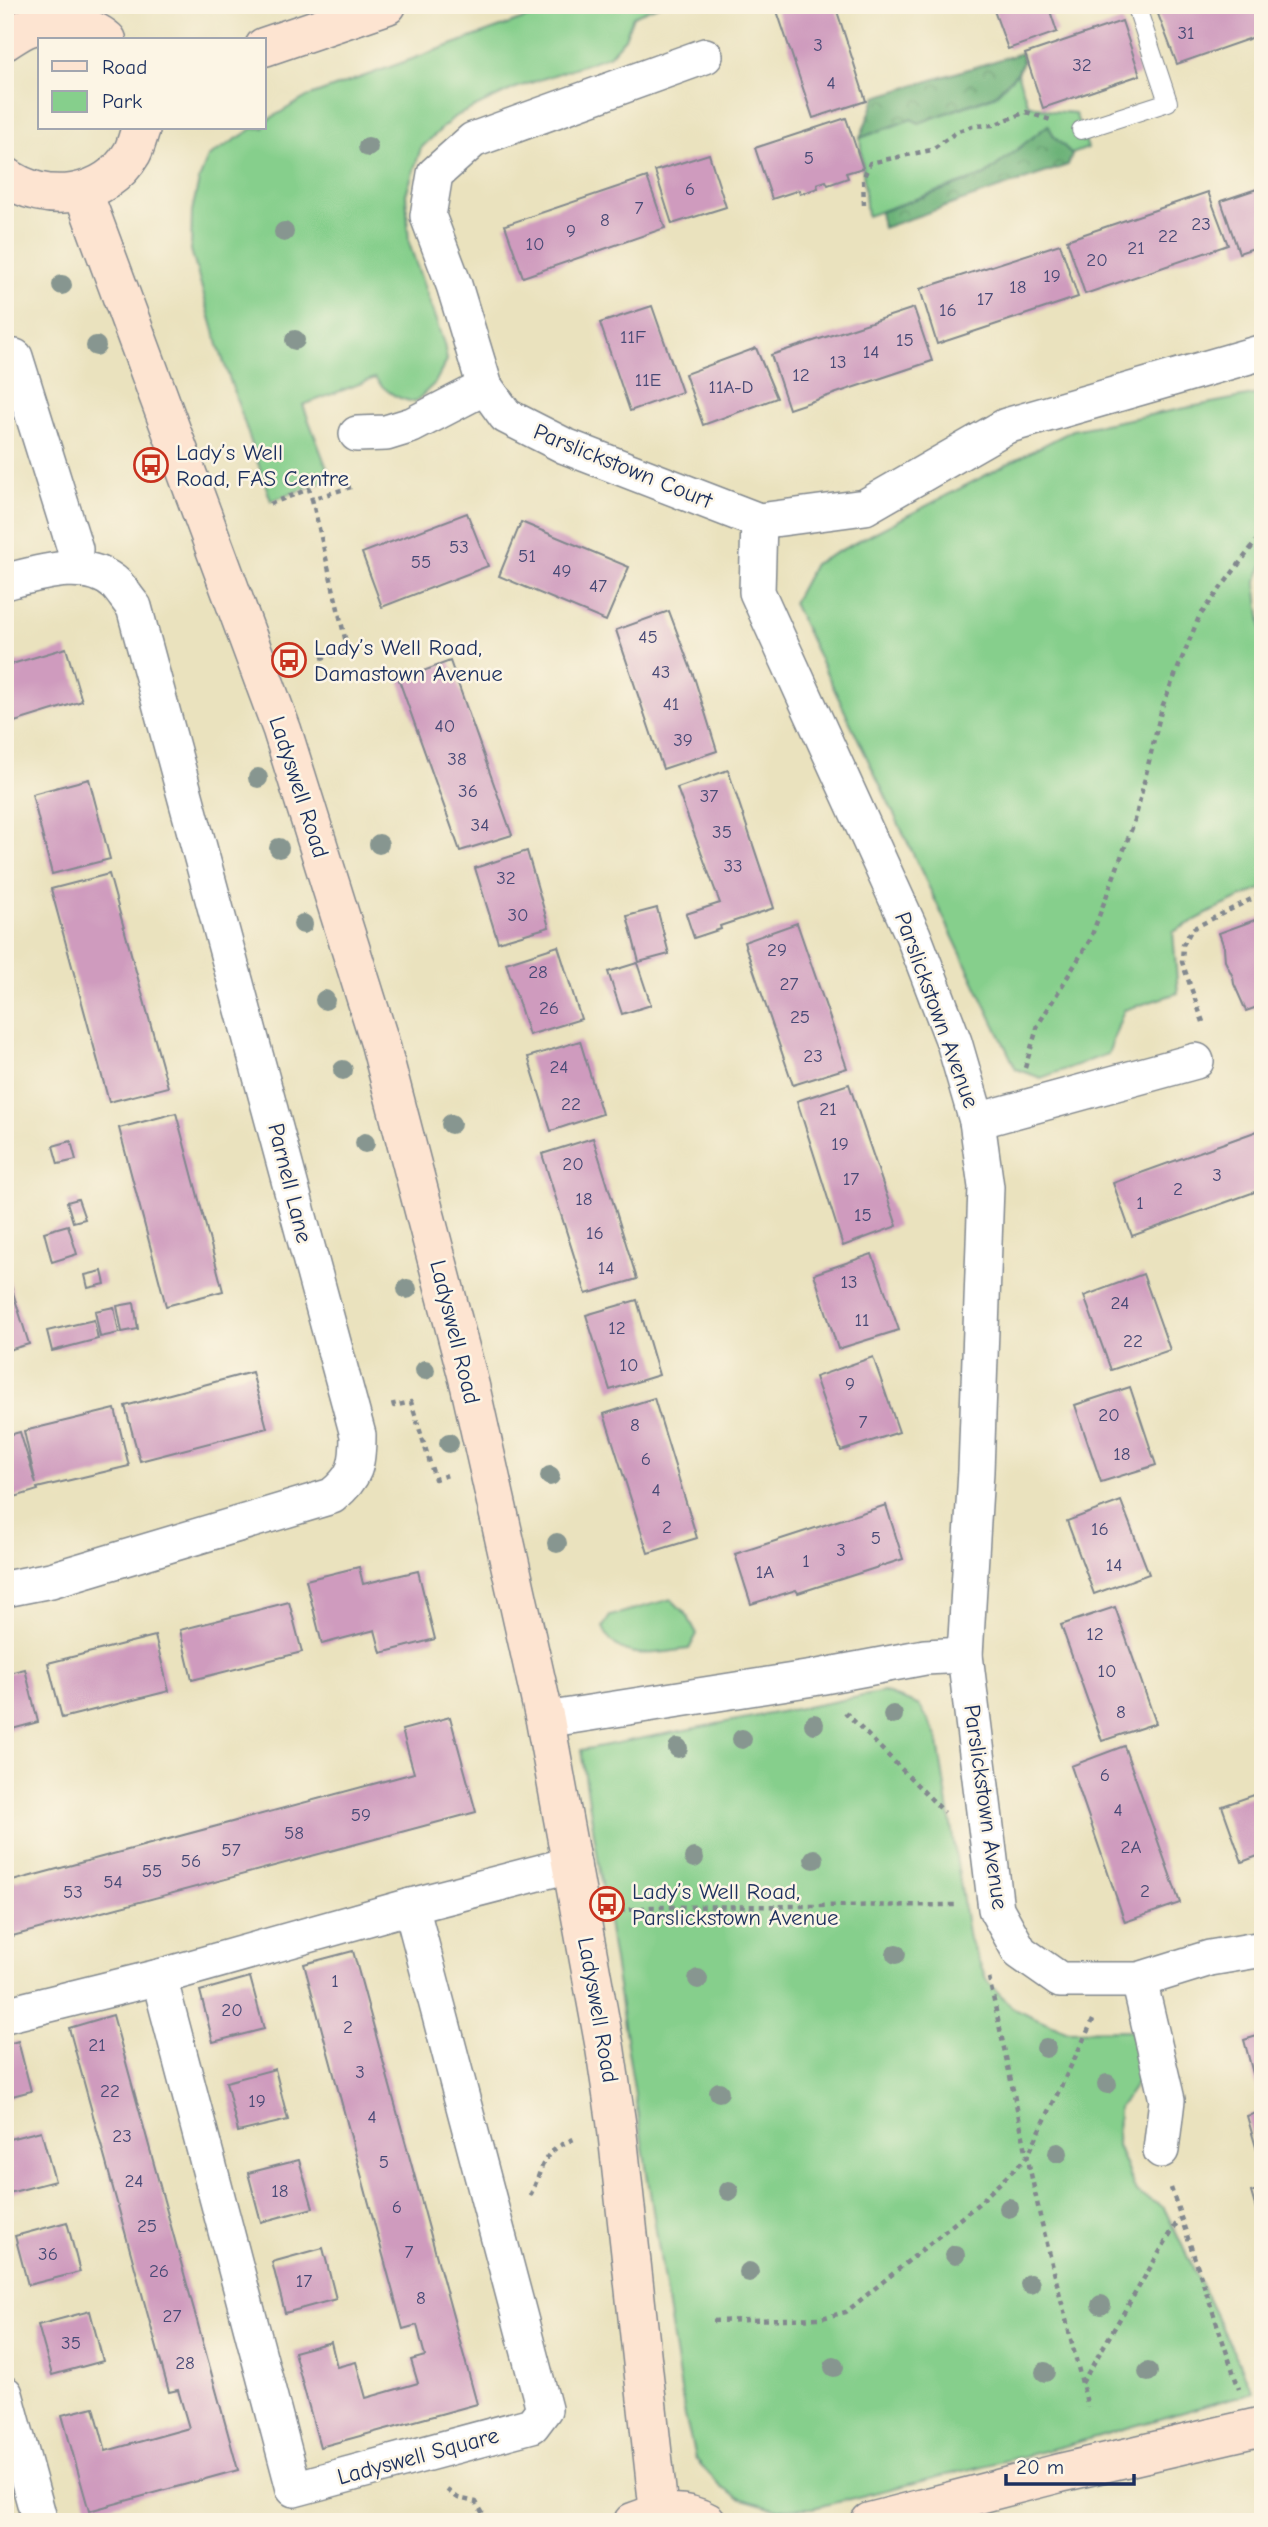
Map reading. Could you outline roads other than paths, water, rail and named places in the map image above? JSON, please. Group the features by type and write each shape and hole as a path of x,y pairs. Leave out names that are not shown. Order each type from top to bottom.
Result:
{"street":[{"path":"266,46 387,5"},
{"path":"20,24 66,23 101,34 105,38"},
{"name":"Parslickstown Court","path":"705,56 473,140 435,174 428,216 454,285 485,387 506,416 565,446 759,521 865,507 1006,426 1263,352"},
{"path":"5,176 19,187 51,195 83,192 111,177 132,153 140,130"},
{"name":"Ladyswell Road","path":"83,192 282,730 380,1043 470,1386 545,1720 573,1864 616,2121 646,2517"},
{"path":"5,582 74,568 75,549 15,357"},
{"path":"357,434 386,433 412,425 485,387"},
{"name":"Parslickstown Avenue","path":"759,521 757,592 913,935 954,1042 977,1121 986,1186 976,1471 965,1655 996,1909 1020,1952 1060,1980 1139,1980 1210,1958 1263,1949"},
{"name":"Parnell Lane","path":"5,1589 51,1580 332,1496 346,1485 358,1462 358,1435 134,607 116,584 98,573 74,568"},
{"path":"977,1121 1196,1062"},
{"path":"545,1720 813,1678 925,1657 965,1655"},
{"path":"5,2015 159,1977 411,1906 573,1864"},
{"name":"Ladyswell Square","path":"159,1977 295,2489 532,2425 544,2409 411,1906"},
{"path":"1139,1980 1167,2100 1161,2150"},
{"path":"5,2394 40,2522"},
{"path":"870,2522 1060,2473 1258,2427"},
{"path":"646,2517 682,2513 708,2522"}],"lane":[{"path":"1082,130 1168,102 1136,5"}],"place":[{"name":"Lady’s Well Road, FAS Centre","path":"151,465"},
{"name":"Lady’s Well Road, Damastown Avenue","path":"289,660"},
{"name":"Lady’s Well Road, Parslickstown Avenue","path":"607,1904"}]}
